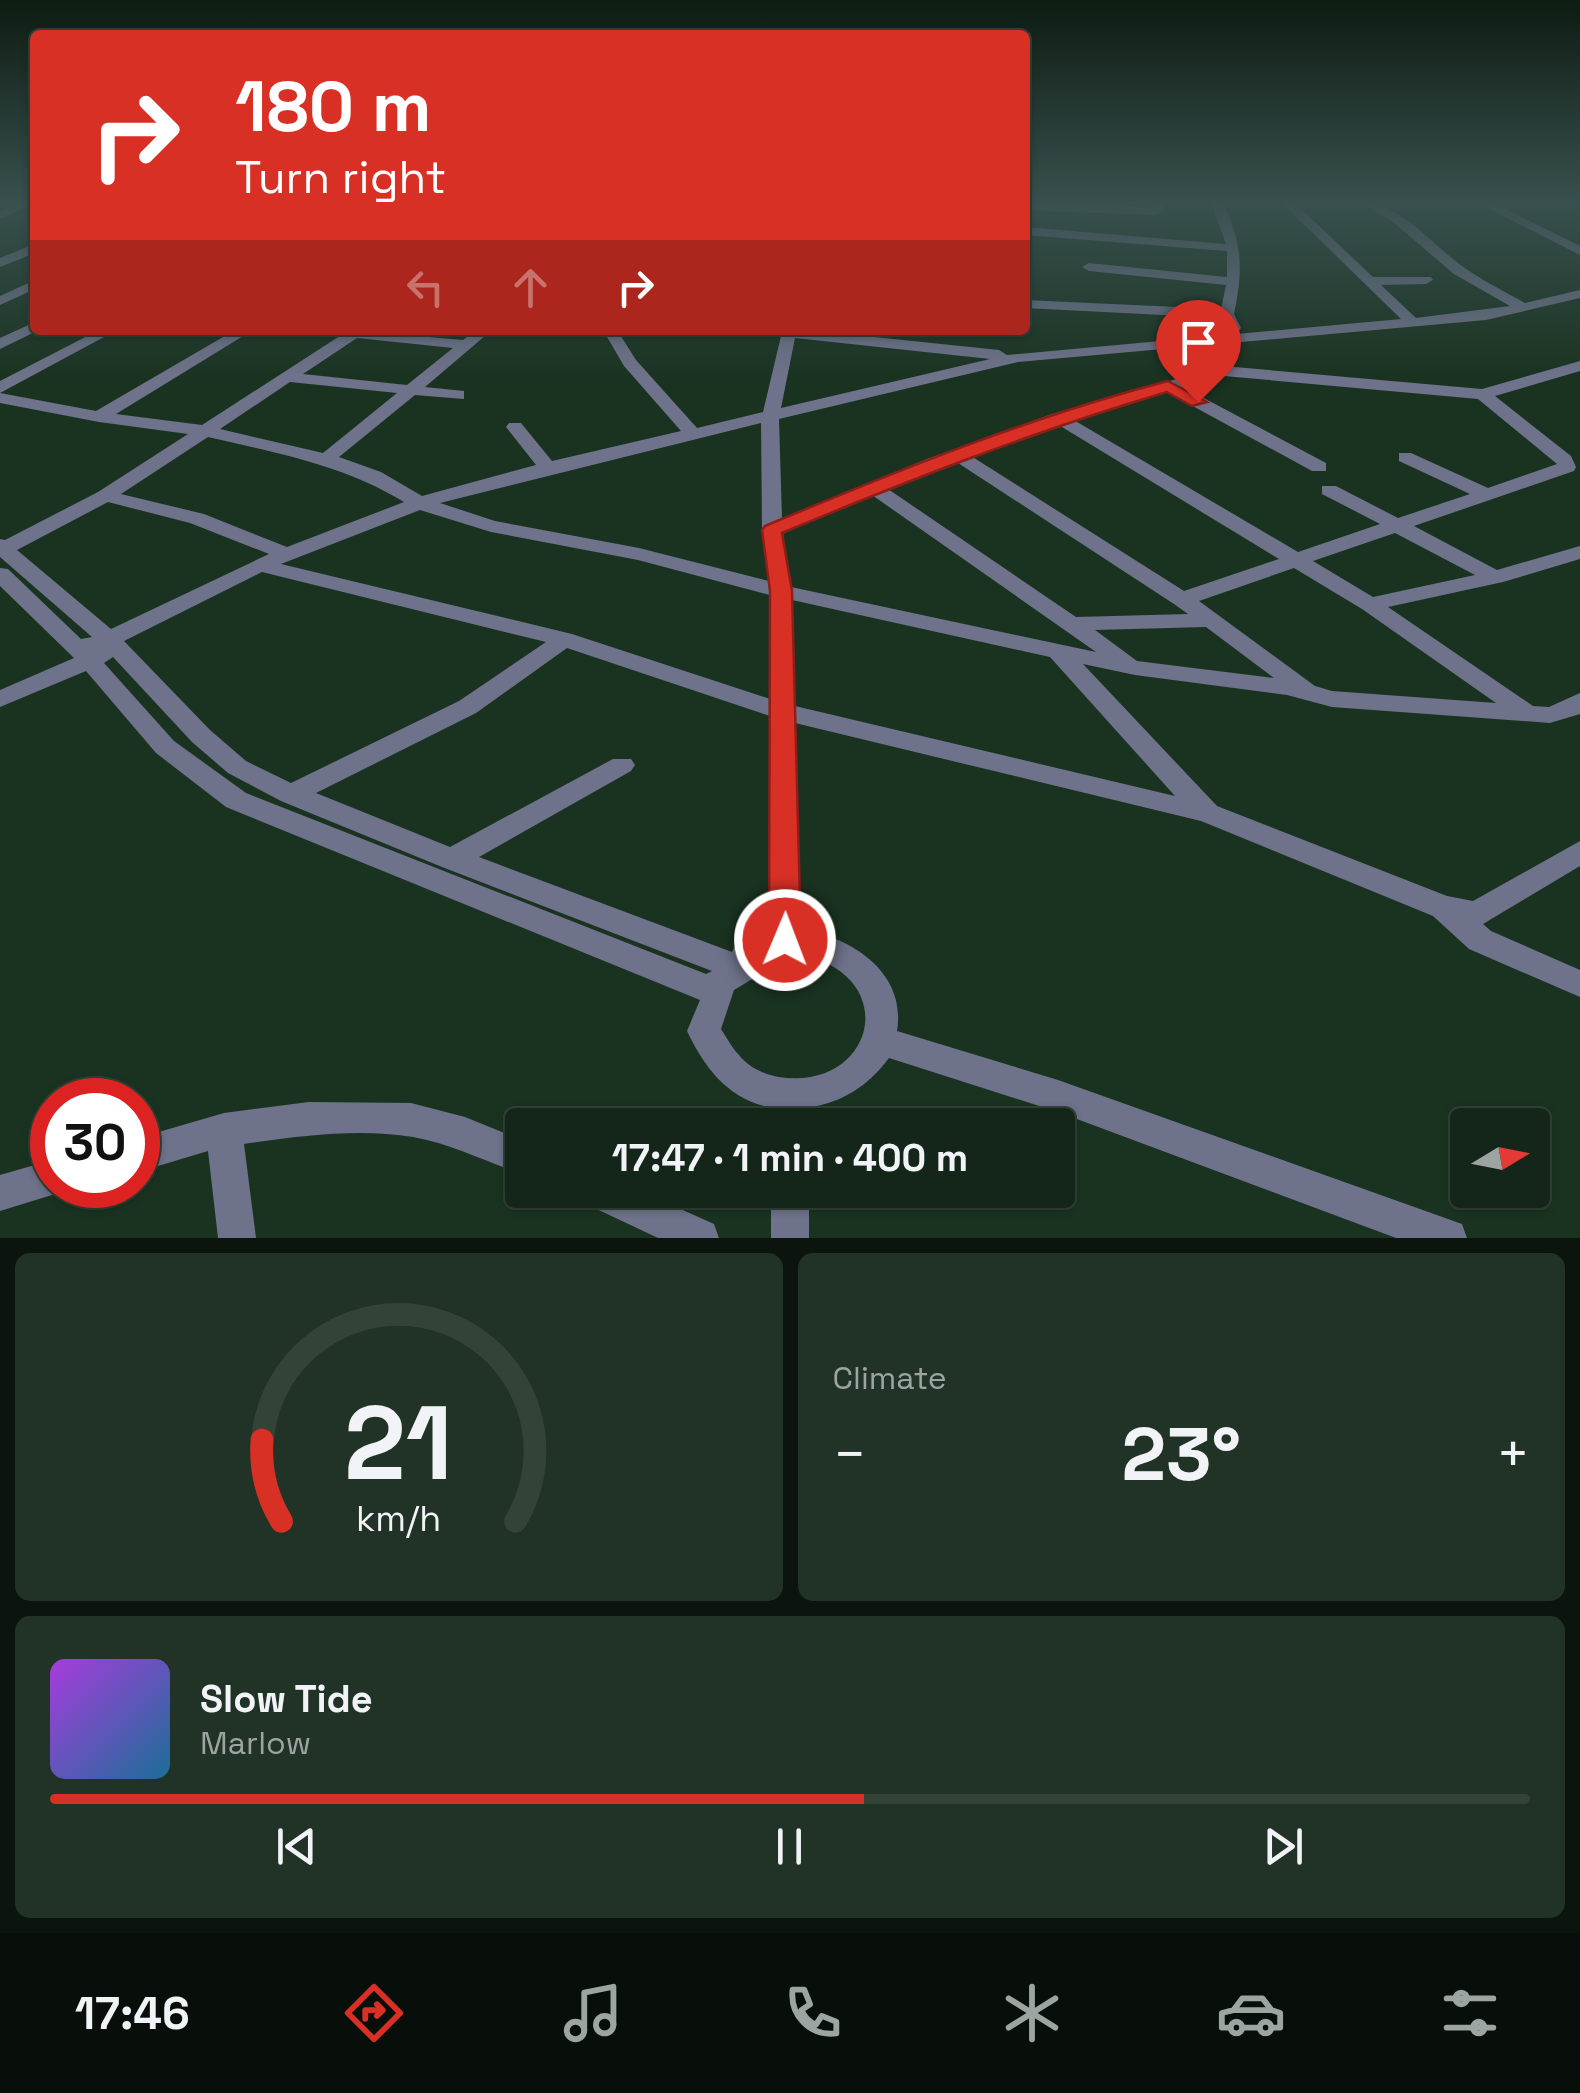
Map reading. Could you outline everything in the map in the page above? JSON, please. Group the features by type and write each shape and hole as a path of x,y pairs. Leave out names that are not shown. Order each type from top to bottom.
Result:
{"street":[{"path":"1233,261 1235,282 1226,314 1240,339"},
{"path":"1350,261 1412,322"},
{"path":"1446,261 1524,308"},
{"path":"1089,267 1235,282"},
{"path":"1372,281 1426,280"},
{"path":"0,301 30,286"},
{"path":"0,698 82,653 114,644 258,565 418,504 548,468 1018,357 1486,316 1580,294"},
{"path":"1030,304 1226,314"},
{"path":"0,344 30,329"},
{"path":"0,388 101,335"},
{"path":"100,416 238,335"},
{"path":"1,555 105,496 352,335"},
{"path":"382,335 467,345"},
{"path":"326,458 479,335"},
{"path":"613,335 630,363 692,434"},
{"path":"785,940 781,591 772,530 770,417 790,335"},
{"path":"809,335 1018,357"},
{"path":"772,530 1058,418 1232,370 1483,394 1580,366"},
{"path":"288,378 458,395"},
{"path":"1168,386 1320,467"},
{"path":"1182,599 1569,464 1483,394"},
{"path":"0,398 207,431 326,458 374,476 418,504 490,526 639,554 781,591 1134,668 1268,684 1348,701 1561,714 1580,701"},
{"path":"1058,418 1370,604 1527,713"},
{"path":"515,427 548,468"},
{"path":"958,454 1182,599 1311,693"},
{"path":"1405,457 1488,495"},
{"path":"874,488 1134,668"},
{"path":"1329,490 1495,578"},
{"path":"105,496 233,528 285,554"},
{"path":"1370,604 1495,578 1580,552"},
{"path":"1,555 25,570 114,644 200,736 237,767 291,794 452,859 744,969"},
{"path":"1,555 165,747 236,800 719,992"},
{"path":"258,565 564,639 784,712 1207,813 1442,907 1477,914 1580,852"},
{"path":"1074,624 1213,620"},
{"path":"291,794 430,728 523,676 564,639"},
{"path":"1058,650 1207,813"},
{"path":"452,859 622,765"},
{"path":"1442,907 1480,940 1580,984"},
{"path":"719,992 709,988 744,969 748,950 785,940 815,942 840,952 862,968 885,1012 880,1040 868,1062 848,1081 796,1108"},
{"path":"719,992 704,1031 714,1056 733,1076 786,1108"},
{"path":"880,1040 1058,1096 1448,1238"},
{"path":"160,1148 224,1130 309,1118 411,1120 505,1150"},
{"path":"224,1130 237,1238"},
{"path":"0,1193 30,1184"},
{"path":"636,1208 700,1238"},
{"path":"790,1208 790,1238"}],"route":[{"path":"785,940 781,591 772,530 934,463 1058,418 1168,386 1198,402"}]}
